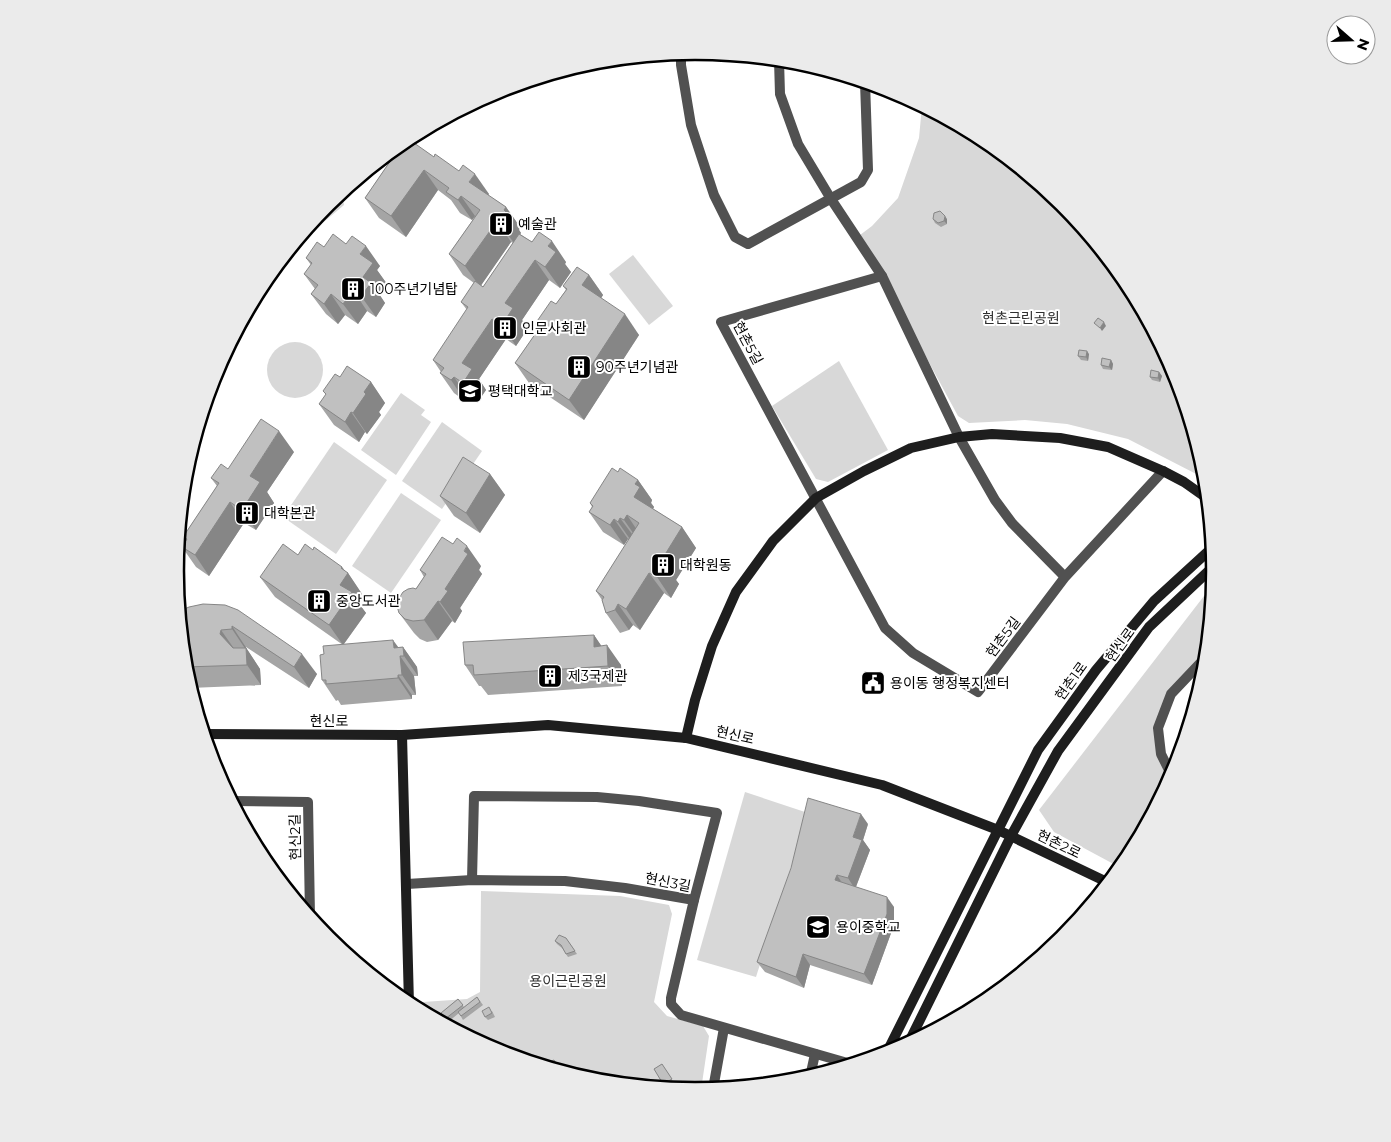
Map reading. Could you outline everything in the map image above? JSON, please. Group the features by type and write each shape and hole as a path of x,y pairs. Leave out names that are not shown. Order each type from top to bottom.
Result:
{"street":[{"path":"681,60 691,124 714,195 735,237 748,244 861,182 868,170 865,89"},
{"path":"779,67 780,94 798,144 831,199 882,276 959,437 994,500 1012,523 1065,577"},
{"name":"현촌5길","path":"882,276 721,322 885,628 913,653 978,692 1065,577 1163,470"},
{"path":"686,738 695,700 712,646 736,592 773,541 816,498 864,471 911,448 959,437 992,434 1060,438 1108,447 1163,470 1200,494"},
{"name":"현촌1로","path":"998,830 1038,750 1096,670 1154,601 1205,554"},
{"name":"현신로","path":"914,1033 1011,836 1058,751 1149,627 1206,574"},
{"path":"1168,768 1161,754 1158,728 1171,694 1198,666"},
{"name":"현신로","path":"212,734 402,735 548,725 686,738 882,785 998,830"},
{"path":"402,735 409,994"},
{"path":"472,880 474,796 597,797 639,801 716,814 694,900"},
{"name":"현신2길","path":"239,801 308,802 310,907"},
{"path":"892,1043 998,830"},
{"name":"현촌2로","path":"998,830 1102,880"},
{"name":"현신3길","path":"407,884 472,880 565,881 625,888 694,900 671,1004 681,1015 840,1061"},
{"path":"714,1081 724,1028"},
{"path":"812,1068 815,1054"}],"green space":[{"name":"현촌근린공원","path":"921,113 951,128 1007,166 1057,210 1080,234 1120,287 1154,345 1168,375 1179,407 1198,475 1128,439 1067,424 1025,420 969,423 958,416 860,235 872,226 898,198 919,138"},
{"path":"343,201 344,205 317,227"},
{"path":"633,255 673,306 649,325 609,274"},
{"path":"295,342 306,344 315,350 321,359 323,370 321,381 315,390 306,396 295,398 284,396 275,390 269,381 267,370 269,359 275,350 284,344"},
{"path":"839,361 888,450 828,482 816,479 772,406"},
{"path":"401,393 425,410 421,415 431,422 396,475 361,450"},
{"path":"442,422 482,451 442,509 402,481"},
{"path":"334,442 387,480 336,554 283,517"},
{"path":"401,493 441,520 391,593 352,566"},
{"path":"1205,594 1198,667 1171,694 1159,728 1169,764 1138,826 1114,864 1054,832 1039,810"},
{"path":"745,792 808,813 756,977 697,960"},
{"name":"용이근린공원","path":"481,891 620,896 669,905 672,914 654,1002 667,1016 703,1026 709,1036 702,1082 629,1078 563,1065 500,1043 440,1014 423,1003 467,999 480,992"}],"building":[{"path":"415,144 434,157 435,154 459,171 463,165 475,174 469,182 506,207 504,210 507,213 499,223 497,221 465,266 449,254 480,210 461,196 458,200 446,192 449,188 424,170 391,216 365,198 390,162"},
{"path":"940,211 945,216 944,221 938,223 933,219 934,213"},
{"path":"539,232 552,241 548,246 556,252 545,267 535,260 505,303 513,308 502,325 492,319 462,363 472,369 463,383 454,377 451,380 440,373 444,368 433,360 468,307 461,302 475,281 483,287 519,234 532,242"},
{"path":"333,234 346,244 352,236 366,246 360,254 373,263 363,277 371,283 361,296 353,290 343,304 331,294 324,304 311,294 318,285 304,274 312,263 306,258 317,242 324,247"},
{"path":"577,267 589,275 582,285 625,314 569,400 515,363 538,330 533,327 551,301 556,304 567,289 563,286"},
{"path":"1098,318 1104,322 1100,328 1094,323"},
{"path":"1079,350 1087,351 1086,357 1078,356"},
{"path":"1102,358 1111,360 1109,367 1101,365"},
{"path":"347,366 371,382 364,392 366,394 345,422 319,404 326,394 323,391 335,374 340,377"},
{"path":"1151,370 1159,372 1158,378 1150,377"},
{"path":"261,419 279,431 250,476 260,482 242,510 230,502 195,555 185,549 187,532 219,483 211,478 221,464 228,469"},
{"path":"463,457 490,474 466,513 440,496"},
{"path":"612,468 618,472 620,468 638,480 635,484 640,487 634,497 682,527 661,561 665,564 657,577 649,573 626,609 618,604 615,610 606,613 602,600 604,597 596,591 639,523 627,515 624,520 620,518 618,522 614,519 610,525 589,512 593,506 590,503"},
{"path":"442,537 453,544 457,538 467,546 464,551 468,554 445,589 448,591 424,620 413,621 405,619 399,613 397,606 399,598 408,589 416,589 426,574 420,570"},
{"path":"283,544 298,555 305,544 313,550 314,547 348,573 340,585 352,592 329,625 260,577"},
{"path":"203,604 225,605 238,610 302,654 294,667 232,626 232,629 221,630 220,634 233,648 246,648 247,665 193,667 186,608"},
{"path":"594,635 594,647 607,645 608,666 474,675 473,665 465,665 463,642"},
{"path":"393,640 394,648 403,647 404,656 400,656 402,675 398,675 398,678 326,684 326,680 322,680 320,655 324,654 323,646"},
{"path":"808,798 861,814 853,837 862,840 848,878 837,875 835,880 887,897 887,914 864,974 803,954 796,977 757,962 791,868"},
{"path":"559,935 566,938 575,951 566,954 561,945 555,941"},
{"path":"477,997 480,1002 461,1016 458,1012"},
{"path":"458,999 463,1005 447,1018 441,1013"},
{"path":"489,1007 492,1013 485,1017 482,1011"},
{"path":"662,1064 672,1079 661,1081 654,1069"}],"place":[{"name":"예술관","path":"501,224"},
{"name":"100주년기념탑","path":"353,289"},
{"name":"인문사회관","path":"505,328"},
{"name":"90주년기념관","path":"579,367"},
{"name":"평택대학교","path":"470,391"},
{"name":"대학본관","path":"247,513"},
{"name":"대학원동","path":"663,565"},
{"name":"중앙도서관","path":"319,601"},
{"name":"제3국제관","path":"550,676"},
{"name":"용이동 행정복지센터","path":"873,683"},
{"name":"용이중학교","path":"818,927"}]}
